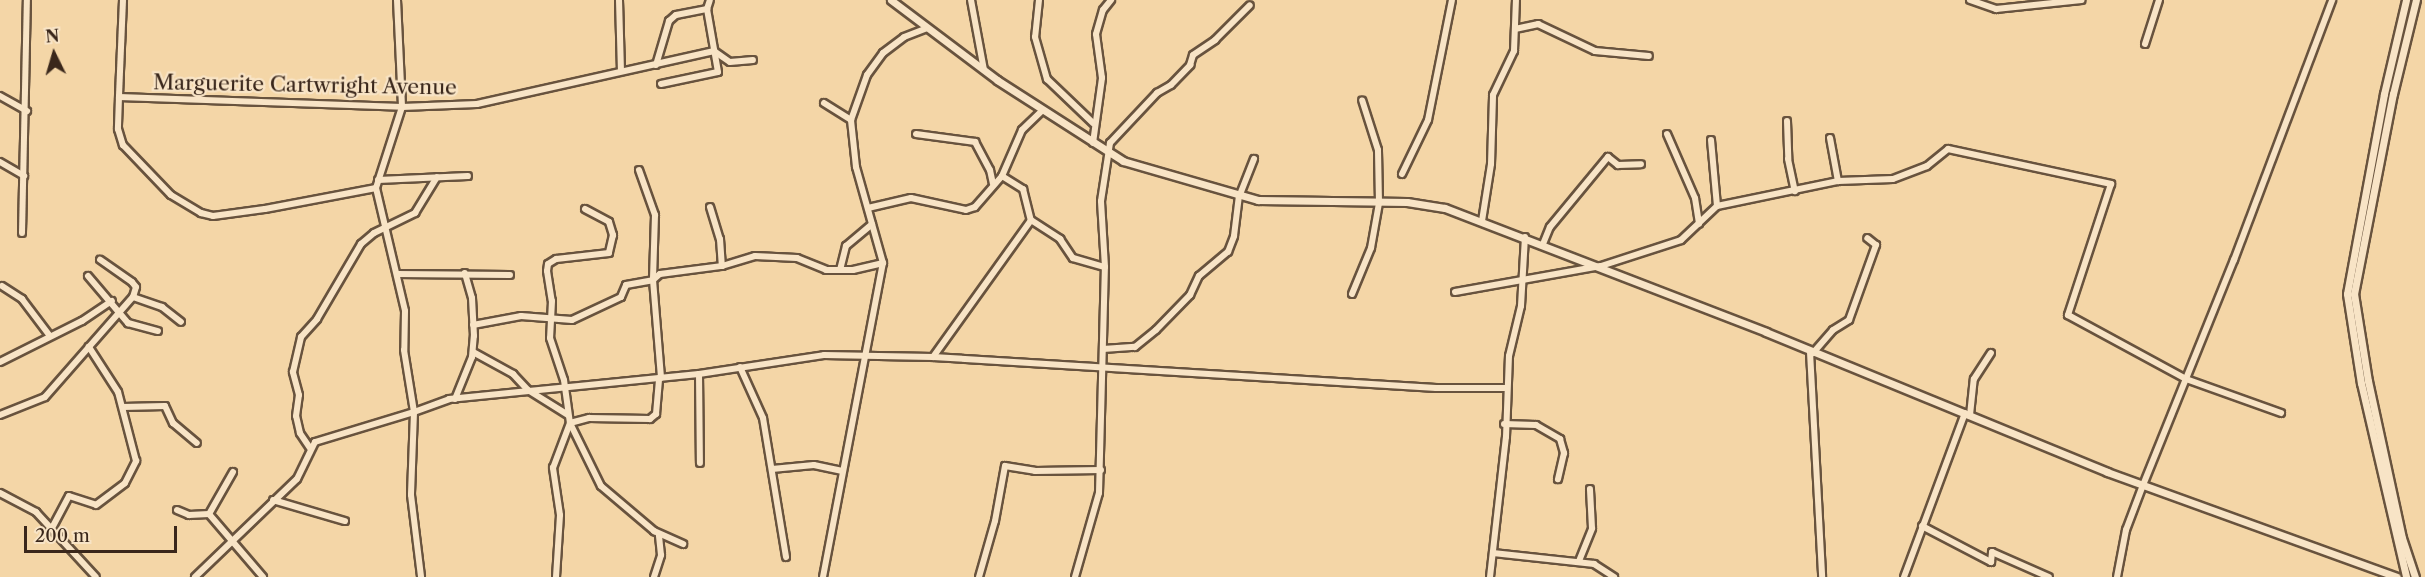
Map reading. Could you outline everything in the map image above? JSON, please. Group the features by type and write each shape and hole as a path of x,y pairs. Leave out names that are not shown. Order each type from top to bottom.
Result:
{"street":[{"path":"22,233 27,111 27,0"},
{"path":"123,0 118,129 123,145 171,195 201,213 213,216 376,188"},
{"path":"397,0 402,107 376,188 383,230 397,274 405,317 404,350 414,412 411,495 421,577"},
{"path":"619,0 621,71"},
{"path":"661,84 718,72 707,9 710,0"},
{"path":"891,0 903,4 927,28 984,70 1108,153 1172,178 1239,196 1302,203 1407,202 1445,208 1482,220 2143,485 2397,577"},
{"path":"971,0 984,70"},
{"path":"1039,0 1035,37 1047,79 1093,123"},
{"path":"1093,143 1093,123 1101,95 1096,34 1103,10 1111,0"},
{"path":"1402,174 1428,120 1452,0"},
{"path":"1482,220 1491,164 1493,95 1514,51 1516,0"},
{"path":"1970,0 1996,9 2082,0"},
{"path":"2145,44 2158,0"},
{"path":"2117,577 2126,530 2332,0"},
{"path":"2406,0 2381,106 2347,294 2361,383 2406,577"},
{"path":"2415,577 2402,538 2370,392 2354,294 2393,94 2416,0"},
{"path":"1075,577 1099,493 1101,470 1101,368 1105,267 1101,201 1110,143 1134,117 1177,79 1190,65 1193,56 1215,40 1250,5"},
{"path":"656,65 669,21 676,15 707,9"},
{"path":"1515,29 1538,24 1594,51 1649,56"},
{"path":"823,577 883,263 856,167 851,120 867,75 883,53 904,37 927,28"},
{"path":"714,51 730,62 753,60"},
{"name":"Marguerite Cartwright Avenue","path":"119,97 402,107 477,104 714,51"},
{"path":"0,96 27,111"},
{"path":"1352,294 1371,248 1379,203 1378,150 1362,100"},
{"path":"824,103 851,120"},
{"path":"868,208 920,198 966,210 975,207 1002,176 1022,130 1042,110"},
{"path":"1787,121 1788,159 1795,191"},
{"path":"916,134 975,142 990,170 993,184"},
{"path":"1667,134 1695,198 1699,224"},
{"path":"1830,138 1838,181"},
{"path":"1711,141 1717,206"},
{"path":"1455,292 1601,266 1681,240 1717,206 1838,181 1893,179 1911,174 1948,149 2111,184 2068,315 2186,379 2281,413"},
{"path":"1543,244 1550,227 1608,157 1618,165 1641,164"},
{"path":"1103,349 1135,347 1190,295 1199,276 1228,252 1234,237 1239,196 1254,159"},
{"path":"0,162 24,176"},
{"path":"570,423 589,418 650,419 656,414 660,378 654,280 655,215 639,170"},
{"path":"378,180 468,176"},
{"path":"1002,176 1023,189 1031,220 1060,239 1073,258 1105,267"},
{"path":"417,177 428,189"},
{"path":"310,448 297,426 294,356 301,337 317,319 361,244 415,213 437,177"},
{"path":"710,207 720,239 722,266"},
{"path":"585,209 609,222 612,247 609,253 596,257 556,259 548,264 552,301 549,318 550,338 565,386 570,423 602,486 659,535 683,544"},
{"path":"933,357 1031,220"},
{"path":"840,270 846,246 872,224"},
{"path":"1490,577 1506,437 1504,424 1506,388 1521,306 1525,237"},
{"path":"1822,577 1811,353 1833,330 1849,320 1876,245 1867,238"},
{"path":"474,325 521,316 572,320 621,297 626,285 654,280 673,271 722,266 755,256 797,258 826,270 883,263"},
{"path":"0,415 45,397 133,297 136,287 132,282 100,260"},
{"path":"454,399 473,352 474,325 465,273"},
{"path":"397,274 510,275"},
{"path":"88,276 112,301 118,314 138,327 158,331"},
{"path":"2,286 22,299 50,336"},
{"path":"133,297 162,307 181,322"},
{"path":"0,362 112,301"},
{"path":"52,528 69,496 96,505 117,490 134,470 135,449 123,407 113,382 89,347"},
{"path":"473,352 513,374 528,390 568,415"},
{"path":"1904,577 1967,414 1974,378 1991,353"},
{"path":"195,577 297,479 310,448 325,438 369,429 454,399 699,374 824,355 933,357 1436,388 1506,388"},
{"path":"740,367 762,418 786,557"},
{"path":"699,374 700,463"},
{"path":"123,407 165,406 172,423 197,443"},
{"path":"556,577 560,515 553,468 570,423"},
{"path":"1504,424 1536,425 1560,439 1564,453 1558,479"},
{"path":"772,469 814,465 842,471"},
{"path":"979,577 995,521 1005,466 1035,471 1101,470"},
{"path":"233,472 232,480 210,507 209,514 262,577"},
{"path":"1579,561 1592,528 1590,489"},
{"path":"0,493 36,513 96,577"},
{"path":"273,500 345,521"},
{"path":"177,510 189,515 209,514"},
{"path":"1922,526 1991,562 1992,552 2049,577"},
{"path":"654,577 661,555 659,535"},
{"path":"1493,553 1579,561 1594,564 1614,577"}]}
